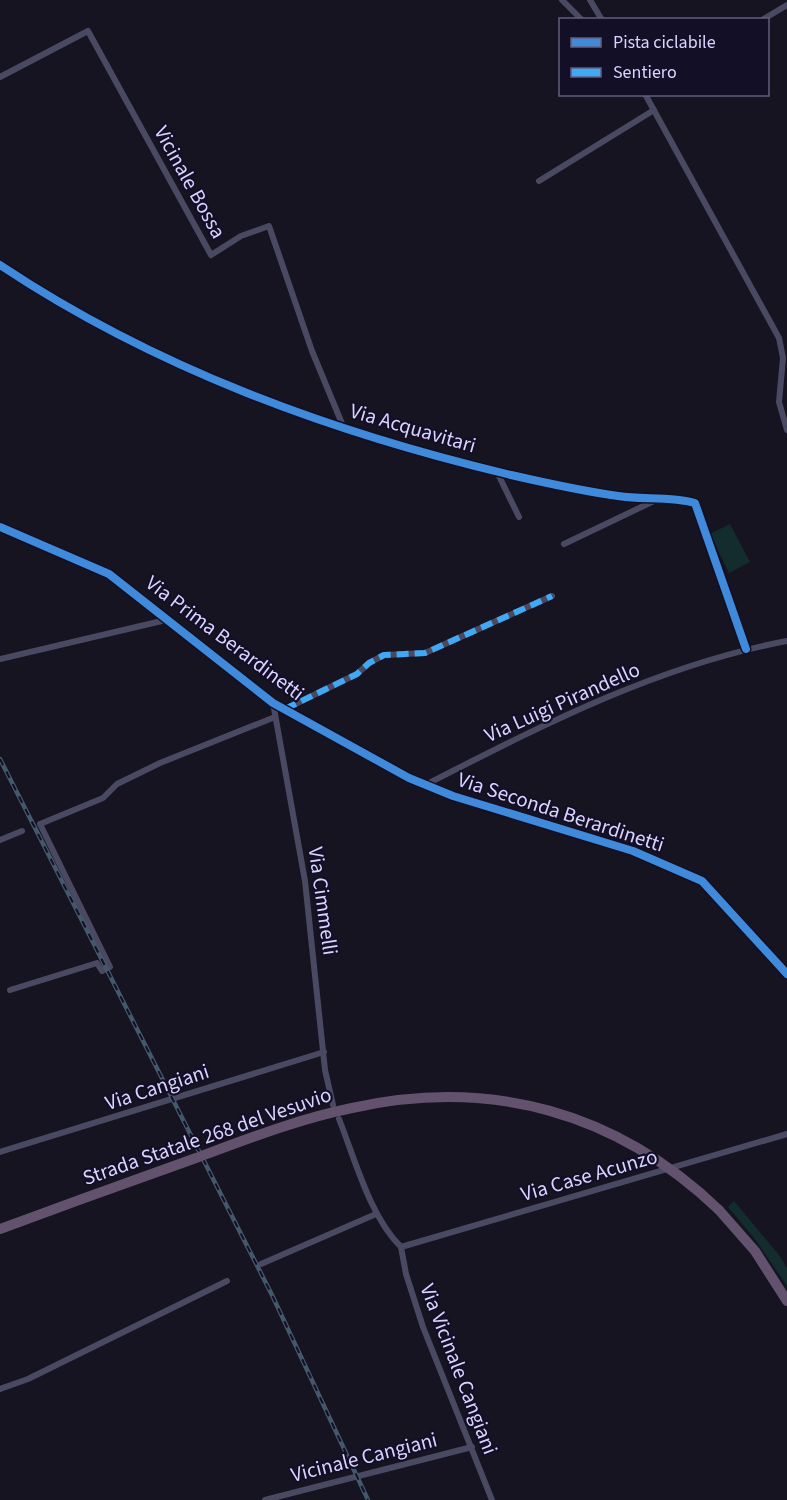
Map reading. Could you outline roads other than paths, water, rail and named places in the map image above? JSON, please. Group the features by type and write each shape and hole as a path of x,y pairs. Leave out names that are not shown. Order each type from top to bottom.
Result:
{"highway":[{"name":"Strada Statale 268 del Vesuvio","path":"0,1229 303,1120 375,1103 445,1096 528,1104 598,1127 663,1162 719,1210 754,1251 787,1301"}],"street":[{"path":"562,0 580,18"},
{"path":"590,0 601,18"},
{"path":"765,18 787,5"},
{"name":"Vicinale Bossa","path":"0,77 87,31 211,255 241,236 270,226 312,351 343,426"},
{"path":"646,96 704,207 779,338 783,358 779,402 787,430"},
{"path":"539,181 654,111"},
{"name":"Via Acquavitari","path":"0,265 58,301 160,356 259,399 497,471 618,496 690,502 698,508 746,649"},
{"path":"779,402 787,399"},
{"path":"497,471 519,518"},
{"path":"564,544 656,500"},
{"name":"Via Prima Berardinetti","path":"0,528 110,574 273,703 425,785"},
{"path":"285,709 357,674 369,663 384,655 425,653 552,596"},
{"path":"0,659 166,620"},
{"name":"Via Luigi Pirandello","path":"425,785 634,684 746,649 787,641"},
{"name":"Via Cimmelli","path":"273,703 305,881 328,1088 333,1105"},
{"path":"10,990 97,963 102,971 110,967 40,824 103,798 117,784 160,764 275,717"},
{"name":"Via Seconda Berardinetti","path":"425,785 633,851 691,875 714,893 787,974"},
{"path":"0,840 22,831"},
{"name":"Via Cangiani","path":"0,1152 324,1052"},
{"path":"339,1119 376,1214 391,1238 401,1247"},
{"name":"Via Case Acunzo","path":"401,1247 787,1134"},
{"path":"261,1264 376,1214"},
{"name":"Via Vicinale Cangiani","path":"401,1247 406,1274 423,1327 492,1500"},
{"path":"0,1389 28,1379 227,1281"},
{"name":"Vicinale Cangiani","path":"265,1500 472,1447"}],"railway":[{"path":"0,759 272,1295 368,1500"}]}
